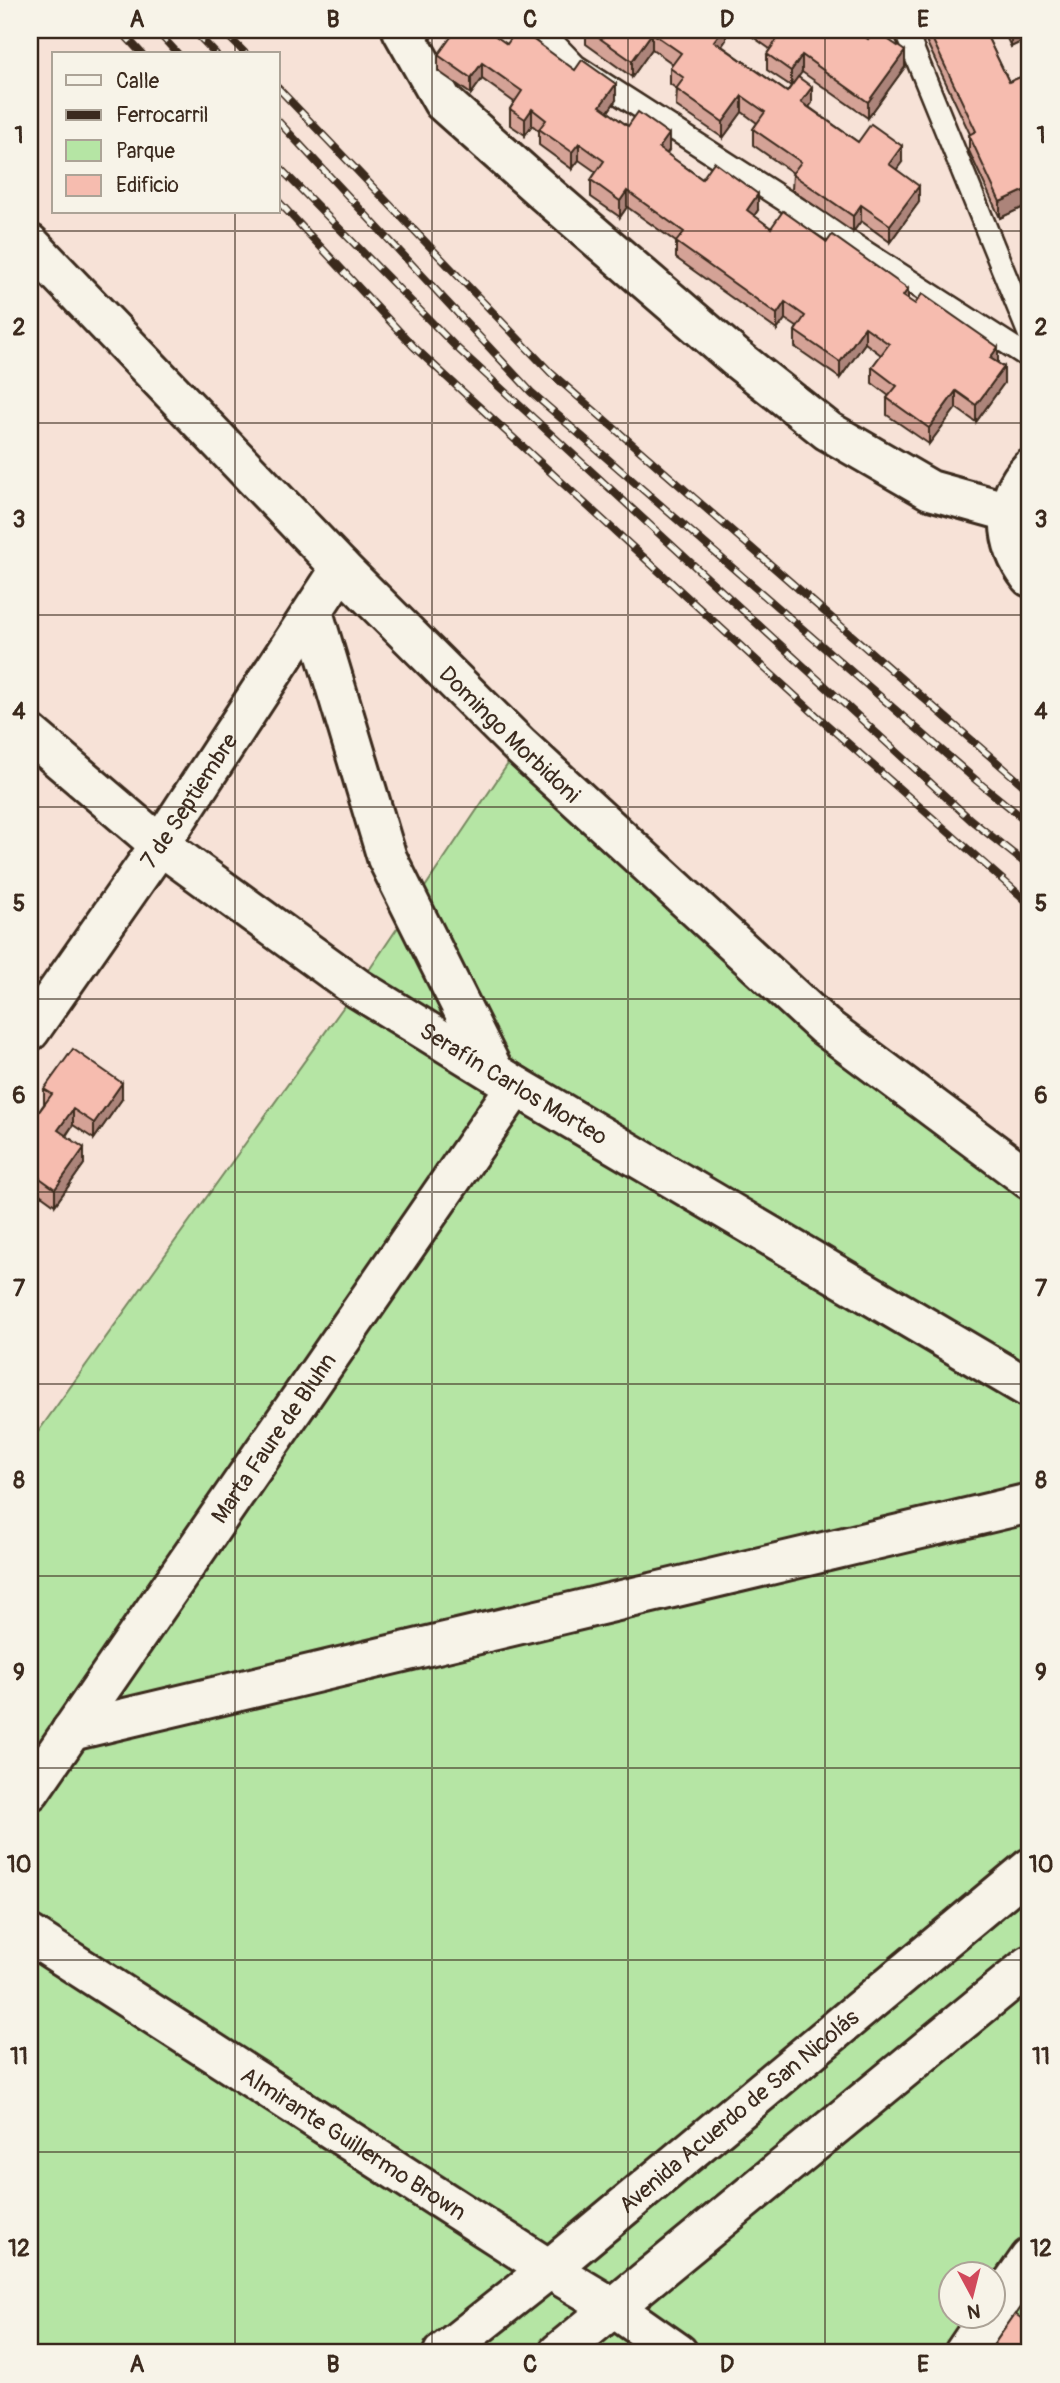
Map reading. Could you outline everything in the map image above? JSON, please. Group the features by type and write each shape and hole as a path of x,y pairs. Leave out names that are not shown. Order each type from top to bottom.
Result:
{"street":[{"path":"402,30 443,102 736,358 828,432 930,490 1009,512"},
{"name":"Domingo Morbidoni","path":"30,244 341,568 520,746 824,1026 1030,1180"},
{"path":"1030,469 1014,493 1009,512 1011,540 1030,577"},
{"name":"7 de Septiembre","path":"30,1031 160,845 341,568"},
{"path":"313,612 387,858 505,1079"},
{"name":"Serafín Carlos Morteo","path":"30,734 160,845 357,988 505,1079 1030,1389"},
{"name":"Marta Faure de Bluhn","path":"30,1791 505,1079"},
{"path":"71,1731 1030,1503"},
{"name":"Avenida Acuerdo de San Nicolás","path":"443,2353 548,2269 1030,1868"},
{"name":"Almirante Guillermo Brown","path":"30,1935 548,2269 614,2308 678,2353"},
{"path":"558,2353 1030,1965"},
{"path":"1007,2291 1030,2258"},
{"path":"964,2353 980,2330"}],"lane":[{"path":"541,30 576,66 1030,358"},
{"path":"905,30 1030,337"}],"green space":[{"path":"520,746 1030,1180 1030,2353 30,2353 30,1443 357,988"}],"building":[{"path":"456,30 487,30 507,44 517,30 520,30 575,70 582,60 616,84 600,106 628,126 638,112 669,134 659,148 702,179 714,162 758,194 747,210 771,228 783,211 827,242 832,235 908,289 903,296 915,304 922,294 998,347 990,358 1004,367 976,405 956,391 929,428 887,398 897,386 872,367 889,344 865,327 840,362 795,331 805,316 785,302 777,314 676,242 684,232 627,191 620,201 591,180 604,161 579,143 572,152 539,129 546,120 532,109 525,119 510,109 522,91 482,63 471,78 438,55"},
{"path":"588,30 722,30 714,41 787,92 798,77 812,87 801,102 858,142 871,124 902,146 889,164 919,186 890,225 861,205 853,216 792,174 801,162 753,129 765,112 742,96 723,122 676,89 684,78 670,68 681,53 652,33 632,61"},
{"path":"766,30 855,30 868,39 874,30 905,51 868,102 802,55 791,71 767,54 778,38"},
{"path":"928,30 984,30 1009,82 1030,73 1030,194 1028,189 1000,202 969,135 976,131"},
{"path":"1030,250 1030,270 1023,253"},
{"path":"73,1049 122,1083 94,1123 73,1109 58,1130 84,1148 55,1189 30,1171 30,1124 52,1094 44,1089"},
{"path":"1015,2314 1030,2324 1030,2353 988,2353 1004,2330 1007,2330"}],"railway":[{"path":"120,30 140,52"},
{"path":"156,30 176,52"},
{"path":"193,30 214,52"},
{"path":"222,30 244,52"},
{"path":"280,90 551,373 1030,791"},
{"path":"280,123 531,392 977,781 1030,824"},
{"path":"280,168 456,347 971,820 1030,867"},
{"path":"280,203 414,347 817,716 1030,904"}]}
